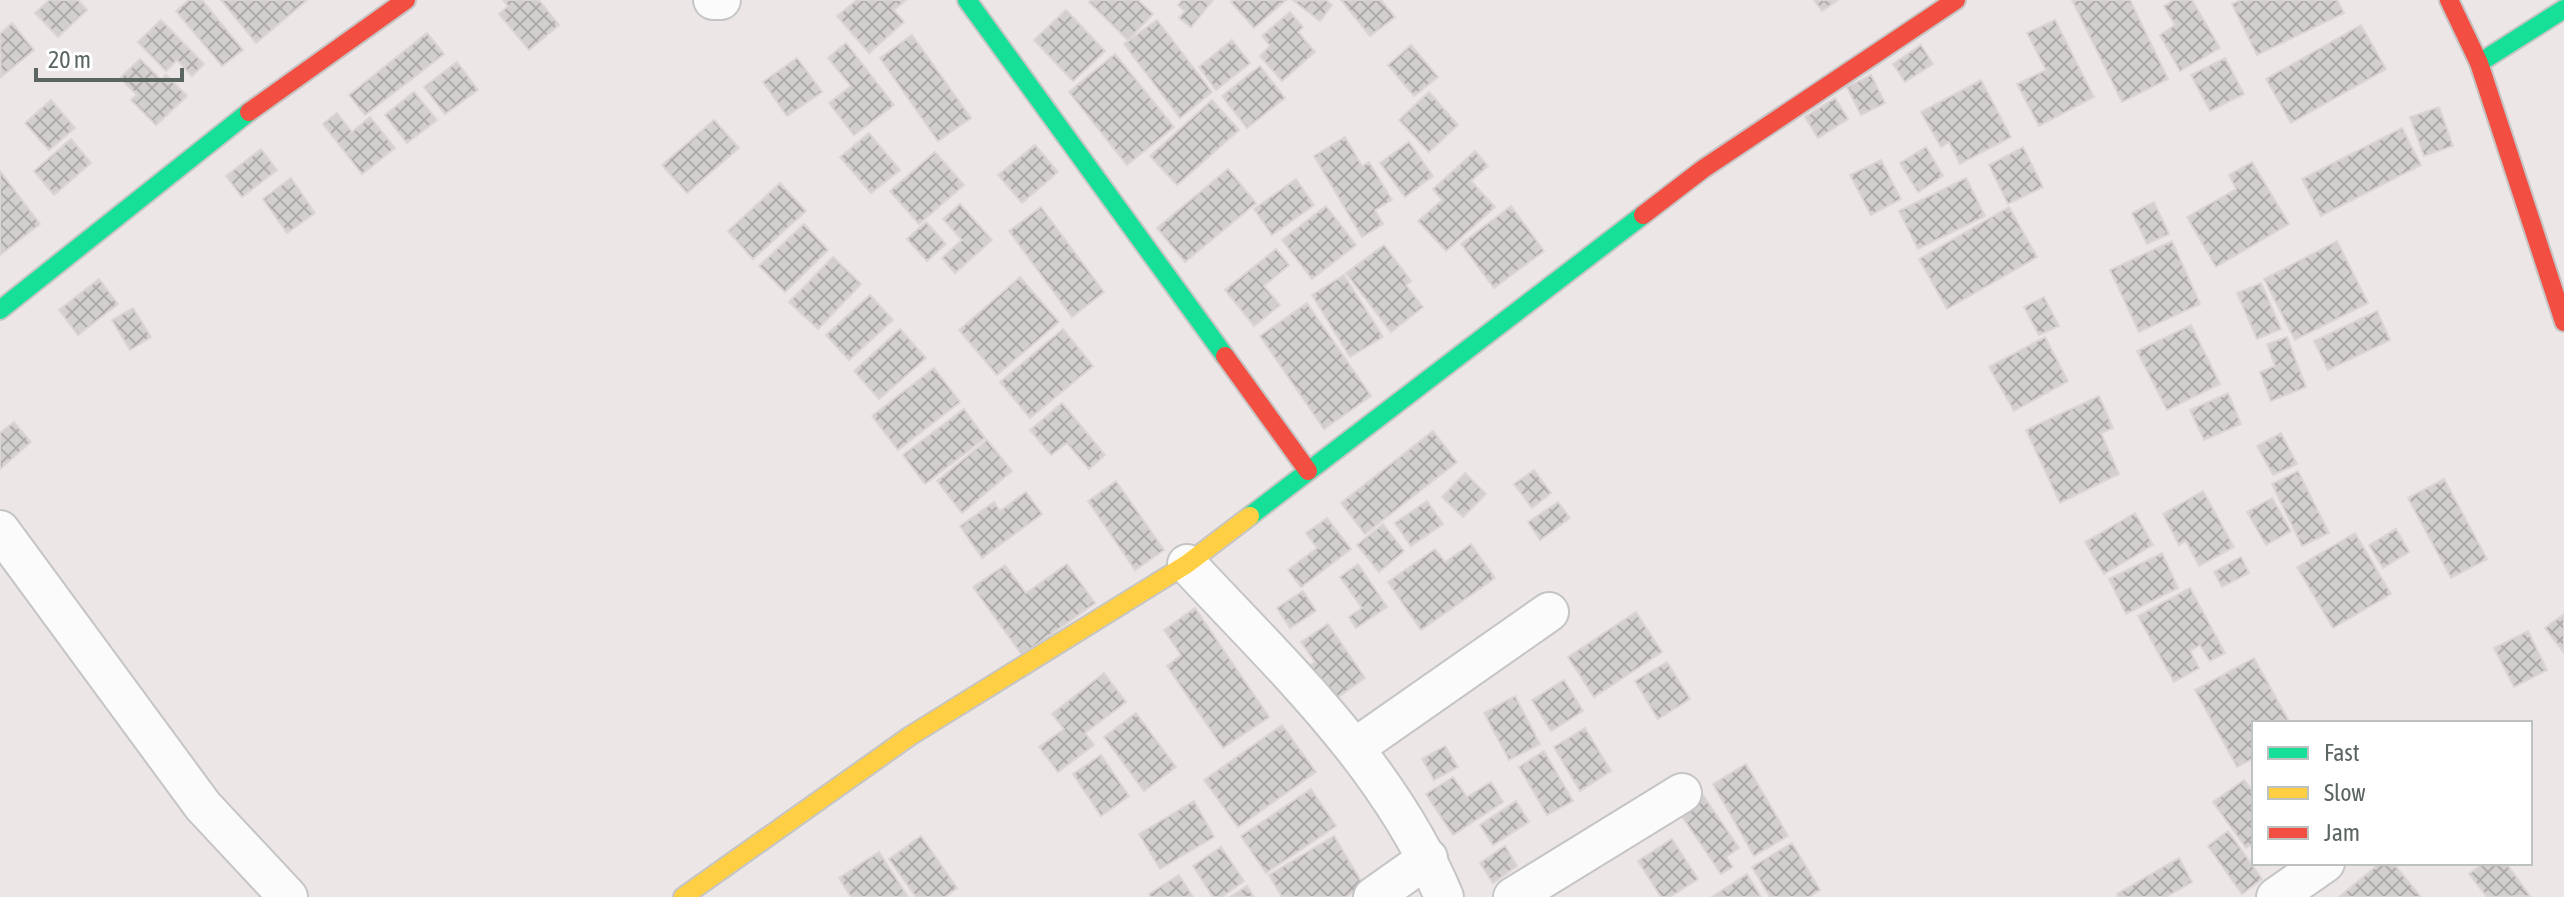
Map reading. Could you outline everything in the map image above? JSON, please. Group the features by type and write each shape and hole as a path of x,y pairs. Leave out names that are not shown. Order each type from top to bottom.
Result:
{"street":[{"path":"0,310 209,140 406,0"},
{"path":"713,0 721,0"},
{"path":"967,0 1308,471"},
{"path":"683,897 910,736 1187,564 1703,169 1956,0"},
{"path":"2449,0 2479,63 2564,322"},
{"path":"2479,63 2564,9"},
{"path":"0,530 203,806 288,897"},
{"path":"1187,564 1356,747 1428,858 1444,897"},
{"path":"1356,747 1549,612"},
{"path":"1513,897 1682,793"},
{"path":"1373,897 1428,858"},
{"path":"2276,897 2322,865"}],"building":[{"path":"49,0 78,0 87,10 58,37 35,13"},
{"path":"189,0 202,0 243,50 222,66 176,11"},
{"path":"221,0 307,0 256,43"},
{"path":"503,0 539,0 559,25 529,50 499,14 508,6"},
{"path":"857,0 906,0 894,10 904,22 869,53 837,16"},
{"path":"1138,0 1153,14 1128,40 1089,2"},
{"path":"1182,0 1213,0 1191,27 1179,18 1185,11 1178,5"},
{"path":"1286,0 1254,28 1231,2"},
{"path":"1326,0 1332,5 1320,21 1294,1"},
{"path":"1341,0 1381,0 1395,17 1370,36"},
{"path":"1814,0 1838,0 1822,11"},
{"path":"2072,0 2130,0 2168,79 2122,102"},
{"path":"2174,0 2192,0 2220,48 2180,71 2160,35 2175,25 2164,6"},
{"path":"2241,0 2337,0 2344,13 2257,55 2232,4"},
{"path":"1066,10 1105,51 1073,81 1034,40"},
{"path":"1290,12 1303,27 1298,32 1315,52 1282,81 1260,56 1270,46 1262,36"},
{"path":"161,20 204,64 192,76 177,60 166,71 138,42"},
{"path":"1157,20 1212,92 1180,118 1124,44"},
{"path":"2055,20 2094,97 2039,126 2017,84 2046,70 2027,33"},
{"path":"12,23 34,50 1,77 0,34"},
{"path":"2361,25 2386,69 2291,123 2266,79"},
{"path":"427,33 444,54 365,115 349,95"},
{"path":"912,35 971,118 938,141 880,58"},
{"path":"1232,40 1250,63 1216,90 1199,67"},
{"path":"846,43 894,105 854,135 829,103 851,86 828,58"},
{"path":"1411,45 1438,77 1414,96 1388,65"},
{"path":"1921,45 1933,64 1905,82 1893,64"},
{"path":"1115,54 1174,127 1127,165 1069,92"},
{"path":"797,58 822,92 787,116 763,82"},
{"path":"2225,58 2244,94 2210,111 2191,75"},
{"path":"140,59 161,80 166,75 187,96 156,125 131,100 137,95 120,78"},
{"path":"457,62 478,90 445,114 424,87"},
{"path":"1260,66 1285,98 1247,128 1222,96"},
{"path":"1871,75 1885,103 1861,115 1847,87"},
{"path":"1981,80 2011,137 1960,164 1949,142 1941,147 1921,112"},
{"path":"414,92 437,120 407,143 385,115"},
{"path":"1429,92 1458,125 1429,152 1399,120"},
{"path":"1835,98 1848,119 1818,138 1805,117"},
{"path":"51,100 75,128 49,150 25,123"},
{"path":"1212,100 1239,130 1177,185 1150,156"},
{"path":"2439,107 2453,146 2424,156 2410,117"},
{"path":"337,113 352,132 370,117 395,148 362,174 323,124"},
{"path":"714,120 739,148 687,193 662,165"},
{"path":"2402,128 2421,165 2321,216 2302,179"},
{"path":"869,133 900,170 871,193 840,157"},
{"path":"1345,137 1362,166 1369,162 1392,200 1375,210 1383,224 1362,237 1314,156"},
{"path":"71,139 91,163 54,195 34,171"},
{"path":"1409,142 1433,176 1405,197 1380,163"},
{"path":"1035,145 1058,172 1022,203 998,175"},
{"path":"1926,147 1943,176 1918,192 1900,163"},
{"path":"2023,147 2043,187 2008,204 1989,165"},
{"path":"261,149 277,170 242,197 226,176"},
{"path":"1475,151 1488,166 1471,181 1495,207 1446,251 1418,221 1442,200 1433,189"},
{"path":"935,152 964,185 919,224 890,191"},
{"path":"1881,160 1901,199 1871,215 1850,175"},
{"path":"2252,162 2289,224 2216,267 2187,217 2236,189 2229,175"},
{"path":"1228,169 1256,203 1185,262 1157,228"},
{"path":"0,171 40,224 0,255"},
{"path":"291,178 315,213 287,233 263,199"},
{"path":"1966,178 1985,216 1918,249 1899,211"},
{"path":"1296,179 1314,205 1272,235 1254,209"},
{"path":"780,183 806,211 753,259 728,231"},
{"path":"2154,202 2169,234 2147,244 2132,213"},
{"path":"960,204 992,240 955,273 942,258 962,240 943,219"},
{"path":"1326,206 1356,245 1312,279 1282,240"},
{"path":"1511,206 1544,251 1494,288 1461,244"},
{"path":"1041,207 1104,292 1072,317 1009,231"},
{"path":"2009,207 2037,257 1947,309 1919,259"},
{"path":"926,222 946,244 927,261 907,239"},
{"path":"804,224 828,250 785,292 759,266"},
{"path":"2172,241 2200,304 2139,332 2110,270"},
{"path":"2337,241 2368,303 2295,340 2264,279"},
{"path":"1384,245 1411,281 1406,285 1423,307 1391,332 1346,273"},
{"path":"1276,249 1289,265 1264,286 1280,305 1254,326 1225,290"},
{"path":"833,257 861,284 818,329 789,302"},
{"path":"1344,275 1383,337 1350,357 1312,295"},
{"path":"1020,277 1059,322 997,375 959,330"},
{"path":"99,279 118,304 78,335 59,310"},
{"path":"2261,283 2281,329 2257,339 2237,293"},
{"path":"870,295 893,320 849,360 826,335"},
{"path":"2044,297 2059,326 2039,335 2024,307"},
{"path":"1307,303 1371,396 1324,429 1260,336"},
{"path":"133,308 151,337 130,350 112,320"},
{"path":"2377,311 2390,340 2328,370 2314,341"},
{"path":"2191,325 2220,384 2167,410 2137,351"},
{"path":"900,329 926,358 879,399 854,371"},
{"path":"1063,329 1093,366 1030,418 1000,382"},
{"path":"2045,337 2068,381 2014,411 1989,367"},
{"path":"2287,337 2306,387 2271,401 2260,372 2275,366 2267,344"},
{"path":"934,368 960,402 898,450 872,416"},
{"path":"2228,393 2241,424 2204,440 2190,410"},
{"path":"2099,396 2113,428 2101,433 2119,474 2060,503 2026,430"},
{"path":"1062,403 1105,455 1089,469 1067,443 1051,455 1030,430"},
{"path":"964,409 985,438 925,484 903,455"},
{"path":"14,422 31,442 0,469 0,433"},
{"path":"1433,431 1457,462 1365,534 1341,503"},
{"path":"2281,433 2297,464 2273,475 2257,446"},
{"path":"987,440 1012,471 962,513 937,481"},
{"path":"1534,470 1551,493 1532,508 1514,484"},
{"path":"2298,471 2329,533 2302,546 2272,484"},
{"path":"1465,473 1486,494 1463,517 1442,497"},
{"path":"2444,479 2487,559 2451,578 2408,498"},
{"path":"1116,481 1164,550 1135,570 1088,501"},
{"path":"2203,491 2234,547 2199,566 2186,541 2179,545 2163,514"},
{"path":"1026,492 1042,514 982,558 960,526 994,502 1000,511"},
{"path":"2272,498 2291,531 2266,545 2247,512"},
{"path":"1427,501 1443,524 1411,546 1395,523"},
{"path":"1558,502 1570,518 1540,540 1528,522"},
{"path":"2135,513 2153,545 2104,574 2085,542"},
{"path":"1327,518 1351,549 1301,587 1288,570 1317,548 1306,533"},
{"path":"1383,524 1404,551 1379,572 1357,545"},
{"path":"2396,529 2409,552 2383,568 2369,545"},
{"path":"2355,533 2391,594 2333,628 2297,567"},
{"path":"1471,544 1495,578 1421,630 1388,582 1435,549 1445,562"},
{"path":"2162,553 2178,588 2126,614 2109,579"},
{"path":"2241,557 2249,573 2222,587 2214,572"},
{"path":"1067,564 1095,603 1022,655 973,587 1005,565 1026,593"},
{"path":"1358,564 1387,607 1356,628 1349,617 1362,608 1340,577"},
{"path":"2190,588 2225,653 2210,661 2200,645 2190,651 2199,668 2174,682 2138,616"},
{"path":"1303,591 1316,611 1290,628 1277,608"},
{"path":"1195,608 1269,717 1223,748 1167,666 1181,655 1164,630"},
{"path":"1636,612 1662,652 1594,697 1568,657"},
{"path":"2564,614 2564,653 2545,628"},
{"path":"1328,624 1365,678 1328,704 1304,669 1315,662 1301,642"},
{"path":"2528,631 2547,670 2514,687 2494,648"},
{"path":"2254,658 2289,721 2252,721 2252,759 2237,767 2195,690"},
{"path":"1667,662 1690,699 1658,719 1635,681"},
{"path":"1104,673 1126,702 1085,733 1094,745 1058,772 1039,747 1064,729 1052,714"},
{"path":"1564,680 1583,711 1551,731 1532,700"},
{"path":"1515,696 1540,744 1509,760 1484,713"},
{"path":"1136,713 1176,767 1144,791 1104,737"},
{"path":"1282,725 1316,772 1238,827 1204,780"},
{"path":"1585,728 1611,771 1580,791 1554,747"},
{"path":"1445,746 1458,767 1434,780 1422,759"},
{"path":"1544,751 1573,801 1547,815 1519,767"},
{"path":"1101,755 1129,796 1101,816 1073,774"},
{"path":"1746,764 1788,836 1754,856 1713,784"},
{"path":"1453,777 1467,797 1491,782 1503,802 1453,835 1426,794"},
{"path":"2244,780 2252,790 2252,844 2246,848 2213,802"},
{"path":"1311,789 1336,826 1266,873 1241,836"},
{"path":"1703,795 1739,848 1726,857 1733,867 1721,874 1679,812"},
{"path":"1194,801 1214,837 1160,869 1139,834"},
{"path":"1516,801 1529,822 1493,845 1480,825"},
{"path":"2228,831 2262,879 2242,894 2208,846"},
{"path":"921,836 957,888 945,897 916,897 889,859"},
{"path":"1334,836 1364,886 1346,897 1282,897 1269,875"},
{"path":"1672,839 1698,879 1670,897 1661,897 1638,861"},
{"path":"1792,843 1820,890 1809,897 1770,897 1752,867"},
{"path":"1505,846 1517,866 1493,883 1480,863"},
{"path":"1221,847 1244,881 1222,897 1213,897 1193,866"},
{"path":"879,852 908,897 851,897 839,878"},
{"path":"2179,858 2192,882 2166,897 2118,897 2117,894"},
{"path":"2378,865 2395,865 2421,897 2339,897"},
{"path":"2481,865 2507,865 2530,896 2487,897 2469,874"},
{"path":"1747,874 1761,897 1712,897"},
{"path":"1179,875 1193,897 1151,897 1149,894"},
{"path":"1247,886 1254,897 1230,897"}],"traffic: fast":[{"path":"967,0 1225,356"},
{"path":"2479,63 2564,9"},
{"path":"0,310 249,112"},
{"path":"1250,516 1643,215"}],"traffic: slow":[{"path":"683,897 910,736 1187,564 1250,516"}],"traffic: jam":[{"path":"249,112 406,0"},
{"path":"1643,215 1703,169 1956,0"},
{"path":"2449,0 2479,63 2564,322"},
{"path":"1225,356 1308,471"}]}
